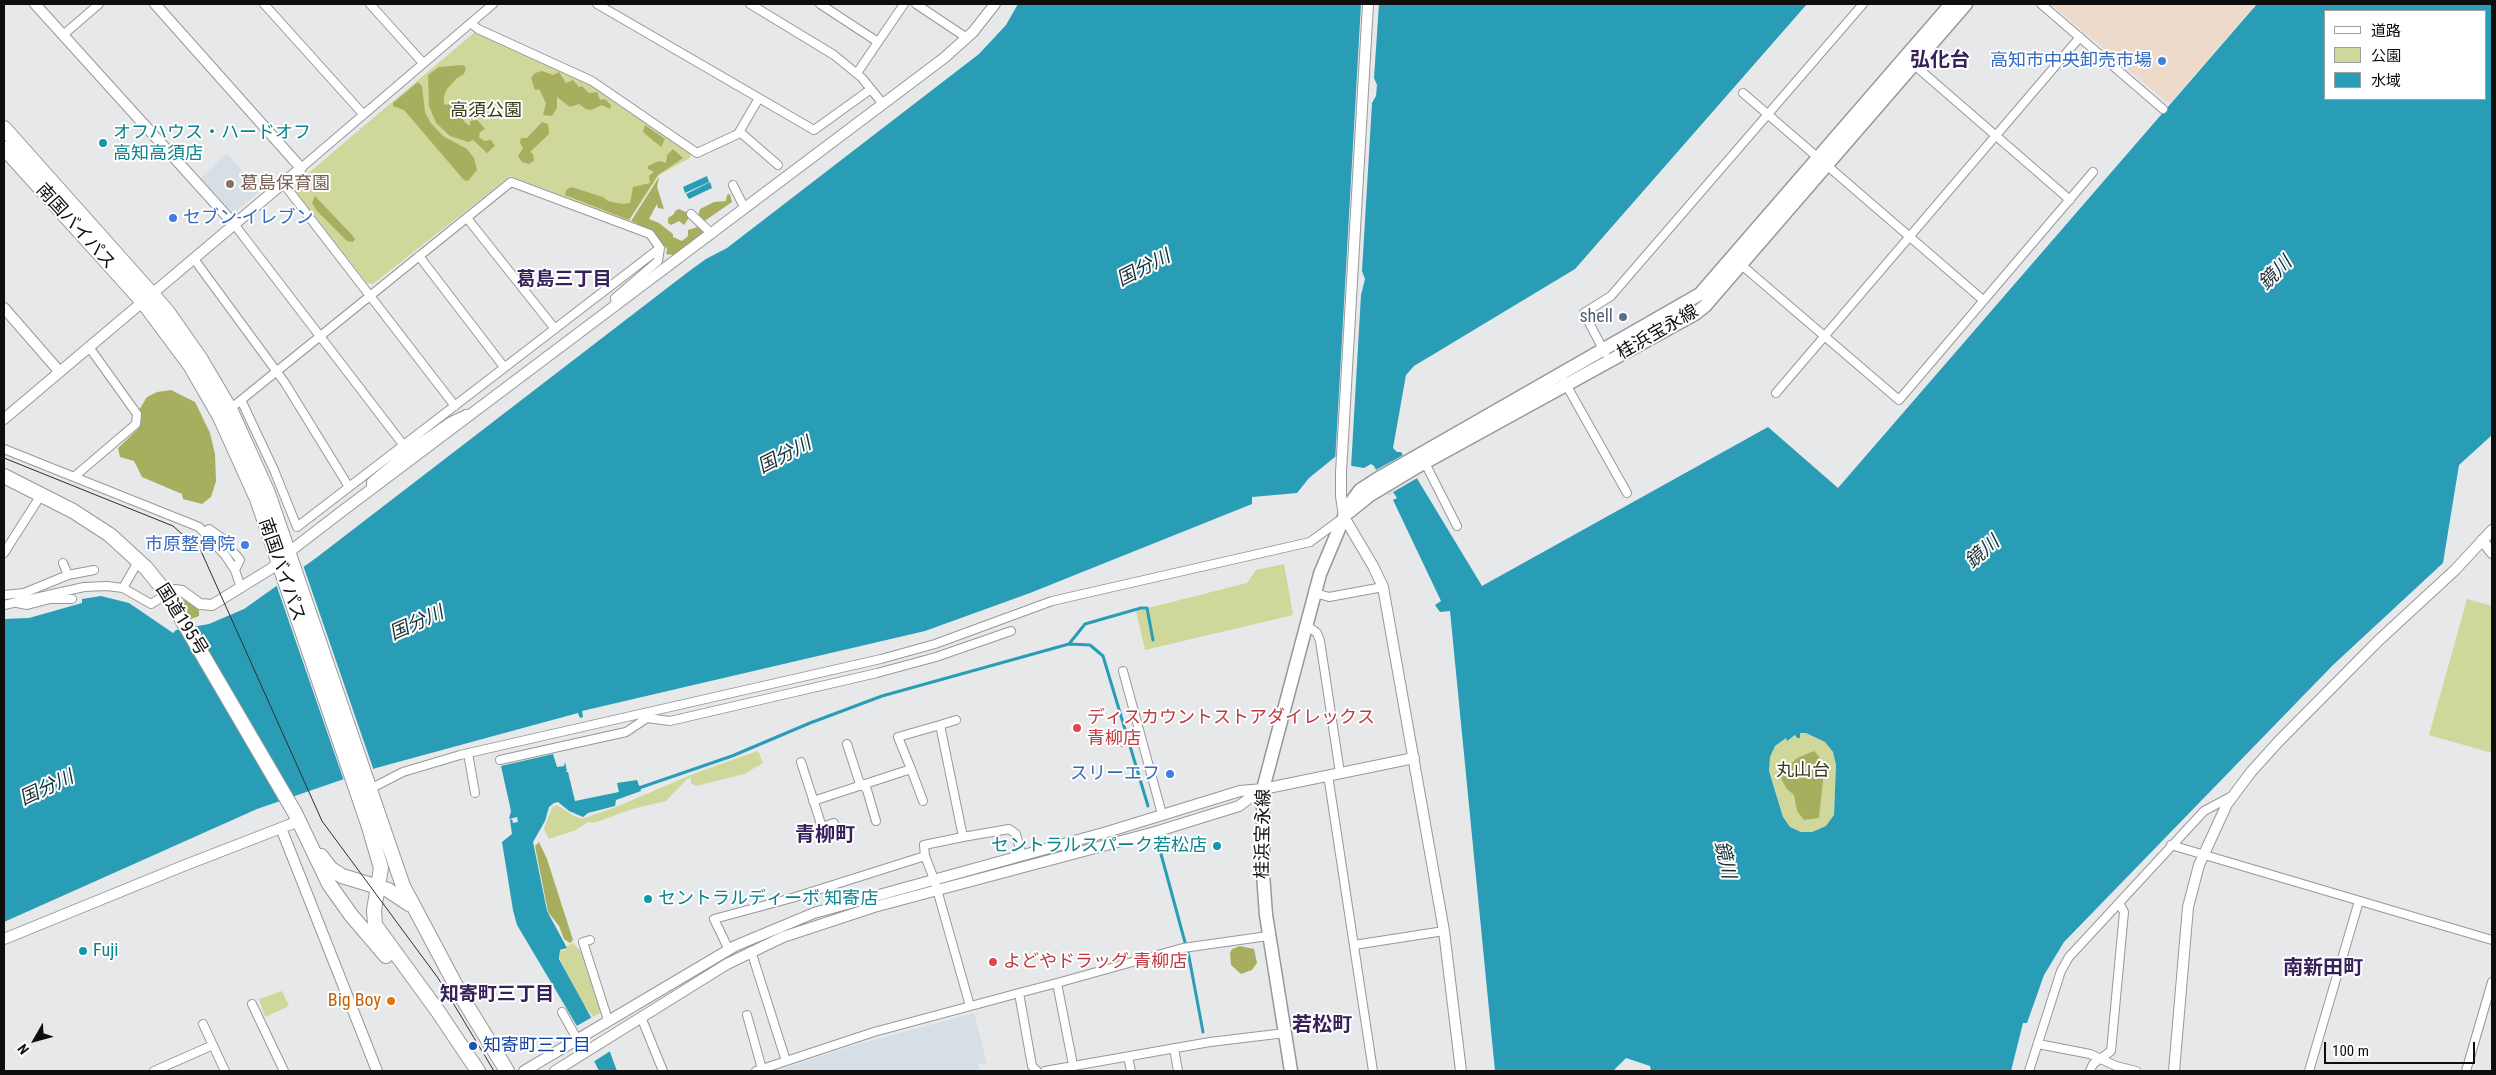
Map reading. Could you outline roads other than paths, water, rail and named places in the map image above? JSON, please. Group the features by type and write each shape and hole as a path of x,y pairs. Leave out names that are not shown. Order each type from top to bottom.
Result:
{"highway":[{"name":"南国バイパス","path":"4,128 200,358 236,405 268,493 285,560"},
{"name":"南国バイパス","path":"4,148 148,298 220,417 285,560 365,786 414,911 463,999 508,1071"},
{"name":"国道195号","path":"4,476 110,534 146,568 167,594 297,817 331,868 348,878 378,886 402,898 414,911"},
{"name":"南国バイパス","path":"365,786 380,861 374,910 376,925 456,1038"},
{"name":"国道195号","path":"297,817 322,872 336,894 456,1038"},
{"path":"456,1038 478,1071"}],"main road":[{"name":"桂浜宝永線","path":"1910,61 1951,4"},
{"name":"桂浜宝永線","path":"1291,1071 1268,936 1263,874 1263,789 1315,593 1344,517 1380,483 1564,380 1609,361 1695,314 1711,300 1737,262 1910,61 1966,4"},
{"name":"桂浜宝永線","path":"1564,380 1603,349 1688,304 1737,262"}],"street":[{"path":"35,4 234,224 406,448"},
{"path":"63,35 99,4"},
{"path":"155,4 301,168"},
{"path":"264,4 363,114"},
{"path":"370,4 423,63"},
{"path":"478,4 485,11"},
{"path":"4,419 493,4"},
{"path":"597,4 814,130 871,89"},
{"path":"750,4 834,55 857,73 883,104"},
{"path":"820,4 878,42"},
{"path":"857,73 904,4"},
{"path":"916,4 967,38"},
{"path":"4,595 25,596 84,587 107,586 124,588 151,604 175,590 182,591 200,604 207,605 226,598 285,560 371,490 944,58 967,38 995,4"},
{"path":"1368,4 1341,472 1344,517 1383,587 1444,931 1461,1071"},
{"path":"1609,361 1584,313 1611,296 1863,4"},
{"path":"2041,4 2163,109"},
{"path":"471,23 478,29 592,81 697,153 740,132 759,98"},
{"path":"1776,393 2080,37"},
{"path":"1910,61 1995,137 2070,200"},
{"path":"1743,93 1983,300"},
{"path":"740,132 778,165"},
{"path":"1737,262 1899,400 2093,172"},
{"path":"480,408 451,421 406,448 297,527 274,470 236,405 369,295 512,182 650,234 660,248 658,261 615,298 616,306"},
{"path":"283,183 455,406"},
{"path":"733,185 744,207"},
{"path":"691,214 712,233"},
{"path":"467,218 555,329"},
{"path":"371,490 371,482 406,448 455,406 660,248"},
{"path":"419,256 504,368"},
{"path":"194,259 276,372 349,488"},
{"path":"5,311 60,371"},
{"path":"75,476 136,424 137,414 89,347"},
{"path":"1564,380 1627,493"},
{"path":"4,449 186,520 205,532 235,570 241,588"},
{"path":"1417,462 1457,526"},
{"path":"4,552 41,495"},
{"path":"365,786 403,772 468,753 646,715 881,659 935,644 1052,601 1310,542 1321,536 1344,517"},
{"path":"2174,1071 2188,907 2203,854 2234,796 2278,742 2378,641 2455,570 2492,530"},
{"path":"2482,540 2492,553"},
{"path":"63,563 68,575"},
{"path":"124,588 135,567"},
{"path":"4,605 15,602 68,575 94,570"},
{"path":"1315,593 1328,597 1383,587"},
{"path":"15,602 26,605 50,600 72,599"},
{"path":"1306,625 1317,633 1320,640 1340,773"},
{"path":"646,715 670,721 884,671 936,657 1011,630"},
{"path":"1123,671 1162,814"},
{"path":"500,760 626,732 646,715"},
{"path":"923,802 898,737 956,720"},
{"path":"940,725 964,837"},
{"path":"1122,742 1142,740"},
{"path":"847,744 859,781 866,790 876,821"},
{"path":"468,753 475,793"},
{"path":"524,1071 729,950 814,913 1107,832 1240,791 1263,789 1414,758"},
{"path":"801,762 822,827 834,824"},
{"path":"813,801 911,769"},
{"path":"1328,776 1373,1071"},
{"path":"555,1071 751,951 819,924 1155,832 1239,806 1263,789"},
{"path":"2029,1071 2061,972 2069,957 2204,811 2215,803 2234,796"},
{"path":"4,940 191,862 281,828 297,817"},
{"path":"281,828 377,1071"},
{"path":"970,1006 934,879 925,856 924,845 1009,829 1016,834 1022,856"},
{"path":"2171,845 2492,940"},
{"path":"729,950 714,919 792,898 925,856"},
{"path":"2309,1071 2359,901"},
{"path":"2090,1071 2093,1064 2112,1051 2124,912 2119,902"},
{"path":"1354,945 1444,931"},
{"path":"747,1015 758,1049 759,1070 874,1032 1186,947 1268,936"},
{"path":"590,940 583,942 606,1022"},
{"path":"751,951 786,1061"},
{"path":"2466,1071 2492,982"},
{"path":"1057,983 1073,1064"},
{"path":"1019,993 1032,1066 1036,1071"},
{"path":"252,1004 284,1071"},
{"path":"562,1012 578,1038"},
{"path":"642,1017 664,1071"},
{"path":"203,1024 225,1071"},
{"path":"1045,1071 1073,1064 1128,1057 1174,1048 1285,1033"},
{"path":"2038,1044 2103,1058 2116,1066 2136,1071"},
{"path":"154,1071 171,1068 213,1045"},
{"path":"1174,1048 1178,1071"},
{"path":"1128,1057 1131,1071"}],"water":[{"path":"1018,4 1807,4 1575,269 1414,366 1406,375 1393,448 1397,452 1401,452 1482,586 1768,427 1838,488 2257,4 2492,4 2492,435 2459,465 2443,563 2333,665 2064,942 2044,975 2027,1023 2023,1023 2011,1071 1651,1071 1650,1066 1626,1058 1613,1071 1495,1071 1450,611 1440,612 1435,605 1441,601 1393,500 1397,498 1393,492 1389,495 1374,466 1371,464 1364,468 1352,466 1335,457 1309,478 1297,493 1252,497 1252,504 1030,593 925,631 582,711 583,717 580,718 578,713 376,768 257,809 4,922 4,619 29,618 82,603 82,599 101,596 129,603 173,633 176,630 209,624 244,609 316,558 688,272 706,259 727,248 979,54 1006,25","holes":["1800,733 1806,733 1825,742 1833,752 1836,765 1834,815 1826,826 1812,832 1801,832 1790,827 1783,817 1769,771 1770,757 1775,746 1786,738 1787,741 1795,735 1797,738 1800,738"]},
{"path":"707,176 709,182 685,193 683,187"},
{"path":"710,182 712,188 689,199 686,194"},
{"path":"553,754 557,767 564,766 565,762 567,771 565,772 568,772 575,801 619,792 617,783 637,780 641,791 616,800 615,806 588,813 583,817 569,811 558,802 554,803 549,807 545,821 533,842 547,911 567,948 560,950 559,959 610,1052 617,1071 599,1071 577,1026 517,925 513,910 502,842 512,834 510,820 512,819 513,823 518,822 517,817 509,819 511,811 501,766"}],"waterway":[{"path":"1069,644 1085,624 1141,608 1147,608 1153,640"},
{"path":"636,789 732,756 810,723 882,696 1069,644 1090,645 1103,656 1148,806"},
{"path":"1158,843 1189,957 1203,1032"}],"tram line":[{"path":"4,458 173,526 201,551 322,821 438,978 494,1071"}],"place":[{"name":"高知市中央卸売市場","path":"2162,61"},
{"name":"オフハウス・ハードオフ 高知高須店","path":"103,143"},
{"name":"葛島保育園","path":"230,184"},
{"name":"セブン-イレブン","path":"173,218"},
{"name":"shell","path":"1623,317"},
{"name":"市原整骨院","path":"245,545"},
{"name":"ディスカウントストアダイレックス 青柳店","path":"1077,728"},
{"name":"スリーエフ","path":"1170,774"},
{"name":"セントラルスパーク若松店","path":"1217,846"},
{"name":"セントラルディーボ 知寄店","path":"648,899"},
{"name":"Fuji","path":"83,951"},
{"name":"よどやドラッグ 青柳店","path":"993,962"},
{"name":"Big Boy","path":"391,1001"},
{"name":"知寄町三丁目","path":"473,1046"}],"district":[{"name":"弘化台","path":"1940,61"},
{"name":"葛島三丁目","path":"564,280"},
{"name":"青柳町","path":"825,836"},
{"name":"南新田町","path":"2323,969"},
{"name":"知寄町三丁目","path":"497,995"},
{"name":"若松町","path":"1322,1026"}],"park label":[{"name":"高須公園","path":"486,111"},
{"name":"丸山台","path":"1803,771"}],"water label":[{"name":"国分川","path":"1144,269"},
{"name":"鏡川","path":"2276,274"},
{"name":"国分川","path":"785,456"},
{"name":"鏡川","path":"1983,553"},
{"name":"国分川","path":"417,624"},
{"name":"国分川","path":"47,789"},
{"name":"鏡川","path":"1724,860"}]}
